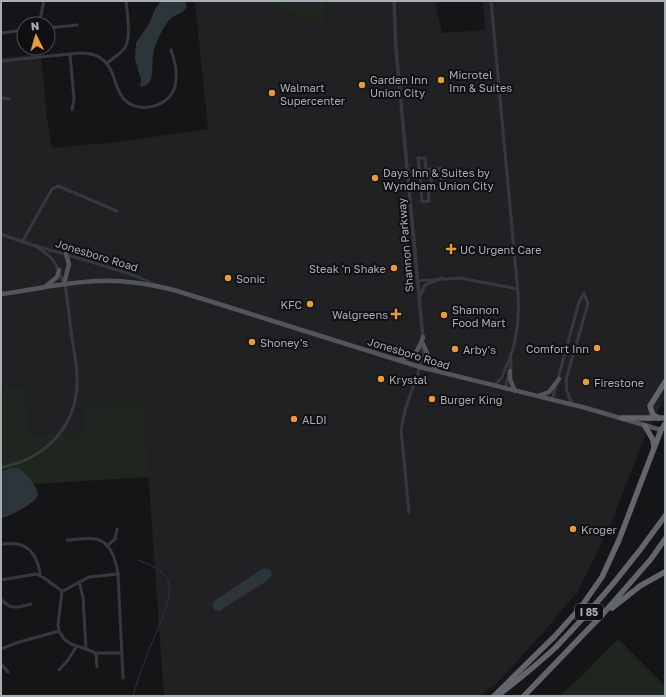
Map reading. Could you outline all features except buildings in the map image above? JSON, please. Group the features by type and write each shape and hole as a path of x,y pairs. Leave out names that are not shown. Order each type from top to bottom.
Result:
{"highway":[{"path":"662,418 653,415 650,406 665,382"},
{"path":"622,418 662,418"},
{"path":"494,696 555,636 593,592 602,577 619,540 661,430 665,424"},
{"path":"645,426 653,440 654,449"},
{"name":"I 85","path":"498,696 555,648 588,614 625,571 665,516"},
{"name":"I 85","path":"524,696 602,615 651,559 665,540"},
{"path":"602,615 640,586 665,572"}],"main road":[{"path":"1,294 64,284 69,264 66,254"},
{"path":"44,287 57,278 59,270"},
{"name":"Jonesboro Road","path":"64,284 106,281 154,285 420,367 573,405 661,430"},
{"path":"398,360 416,352 423,337"},
{"path":"423,344 436,371"},
{"path":"510,371 510,379 515,391"},
{"path":"537,396 549,392 559,378"}],"street":[{"path":"41,16 44,1"},
{"path":"107,63 123,50 127,44 128,27 126,1"},
{"name":"Shannon Parkway","path":"394,1 396,49 423,337 423,356 420,367"},
{"path":"491,1 518,289 517,329 510,371 505,389"},
{"path":"56,27 77,25"},
{"path":"1,33 16,31"},
{"path":"1,61 70,54 91,54 99,56 107,63 121,95 135,106 148,107 165,102 174,89 176,70 175,59 171,50"},
{"path":"70,54 74,99 72,110"},
{"path":"1,98 9,99"},
{"path":"428,189 429,201 422,202 418,158 425,158 432,189"},
{"path":"407,172 440,168 442,188 409,191"},
{"path":"22,242 52,188 55,186 117,211"},
{"name":"Jonesboro Road","path":"1,234 22,242 125,272 154,285"},
{"name":"Jonesboro Road","path":"34,245 50,257 59,270 64,284"},
{"path":"417,281 442,278 460,278 518,289"},
{"path":"419,299 426,285 442,278"},
{"path":"3,467 25,460 46,448 62,431 72,411 76,395 77,379 64,284"},
{"path":"552,400 579,302 584,293 588,304 565,386 567,395 573,405"},
{"path":"492,386 501,380 511,358"},
{"path":"409,512 401,430 405,410 420,367"},
{"path":"107,546 115,539 117,529"},
{"path":"67,540 95,539 102,541 115,558 118,574 123,678"},
{"path":"1,544 17,544 30,550 39,566 40,575"},
{"path":"1,580 32,574 40,575 62,591"},
{"path":"62,591 89,577 118,574"},
{"path":"79,582 83,597 86,648"},
{"path":"62,591 58,624 59,631 64,639 76,647 86,648 96,653 122,653"},
{"path":"1,599 10,607 31,604"},
{"path":"1,649 16,643 59,631"},
{"path":"59,670 68,660 76,647"},
{"path":"96,653 97,667"},
{"path":"1,664 8,672"}],"shaded area":[{"path":"161,1 185,1 187,6 182,12 172,17 163,29 154,50 151,78 146,86 140,87 141,80 135,59 136,43 149,24 155,9"},
{"path":"195,1 261,1 327,28 325,1 435,1 442,33 485,30 483,1 665,1 665,397 644,439 612,521 578,591 540,636 497,683 479,696 164,696 143,401 81,406 82,432 32,435 24,385 1,388 1,58 41,56 47,119 52,148 117,142 208,129"},
{"path":"261,1 325,1 327,28"},
{"path":"24,385 32,435 82,432 81,406 143,400 149,477 1,486 1,388"},
{"path":"11,468 19,469 26,475 34,485 38,495 32,502 22,509 1,518 1,472"},
{"path":"263,568 271,570 272,575 264,583 219,611 214,610 212,605 214,601"},
{"path":"618,639 665,686 665,696 559,696 583,675"}],"waterway":[{"path":"133,696 169,598 168,581 163,573 138,560"}],"place":[{"name":"Microtel Inn & Suites","path":"441,80"},
{"name":"Garden Inn Union City","path":"362,85"},
{"name":"Walmart Supercenter","path":"272,93"},
{"name":"Days Inn & Suites by Wyndham Union City","path":"375,178"},
{"name":"UC Urgent Care","path":"451,249"},
{"name":"Steak 'n Shake","path":"394,268"},
{"name":"Sonic","path":"228,278"},
{"name":"KFC","path":"310,304"},
{"name":"Walgreens","path":"396,314"},
{"name":"Shannon Food Mart","path":"444,315"},
{"name":"Shoney's","path":"252,342"},
{"name":"Comfort Inn","path":"597,348"},
{"name":"Arby's","path":"455,349"},
{"name":"Krystal","path":"381,379"},
{"name":"Firestone","path":"586,382"},
{"name":"Burger King","path":"432,399"},
{"name":"ALDI","path":"294,419"},
{"name":"Kroger","path":"573,529"}]}
